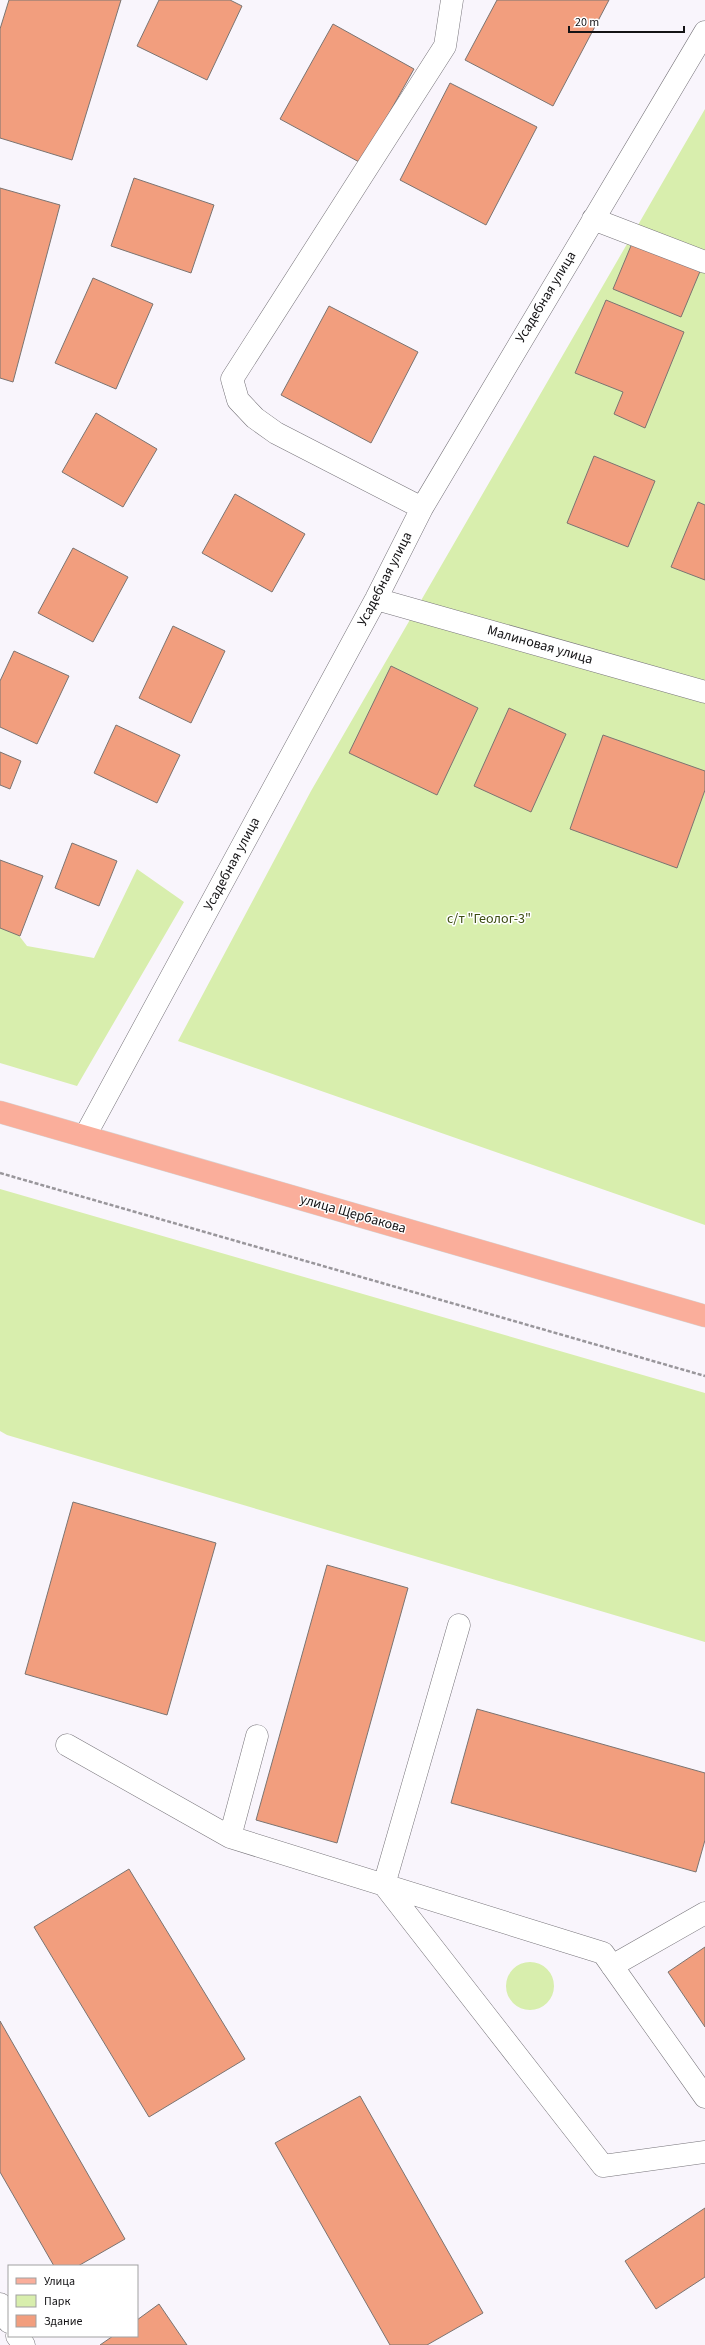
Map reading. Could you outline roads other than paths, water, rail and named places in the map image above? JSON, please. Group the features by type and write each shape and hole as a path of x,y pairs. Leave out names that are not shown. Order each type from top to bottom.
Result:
{"main road":[{"name":"улица Щербакова","path":"0,1112 705,1316"}],"street":[{"path":"422,508 276,433 254,418 238,400 232,380 445,46 452,0"},
{"name":"Усадебная улица","path":"85,1136 376,599 422,508 705,32"},
{"path":"593,219 705,262"},
{"name":"Малиновая улица","path":"376,599 705,692"},
{"path":"384,1885 459,1625"},
{"path":"230,1837 257,1736"},
{"path":"67,1745 230,1837 603,1953 705,2097"},
{"path":"384,1885 603,2166 705,2152"},
{"path":"612,1966 705,1913"},
{"path":"0,2304 8,2320"},
{"path":"18,2337 24,2345"}],"park label":[{"name":"с/т \"Геолог-3\"","path":"489,919"}]}
